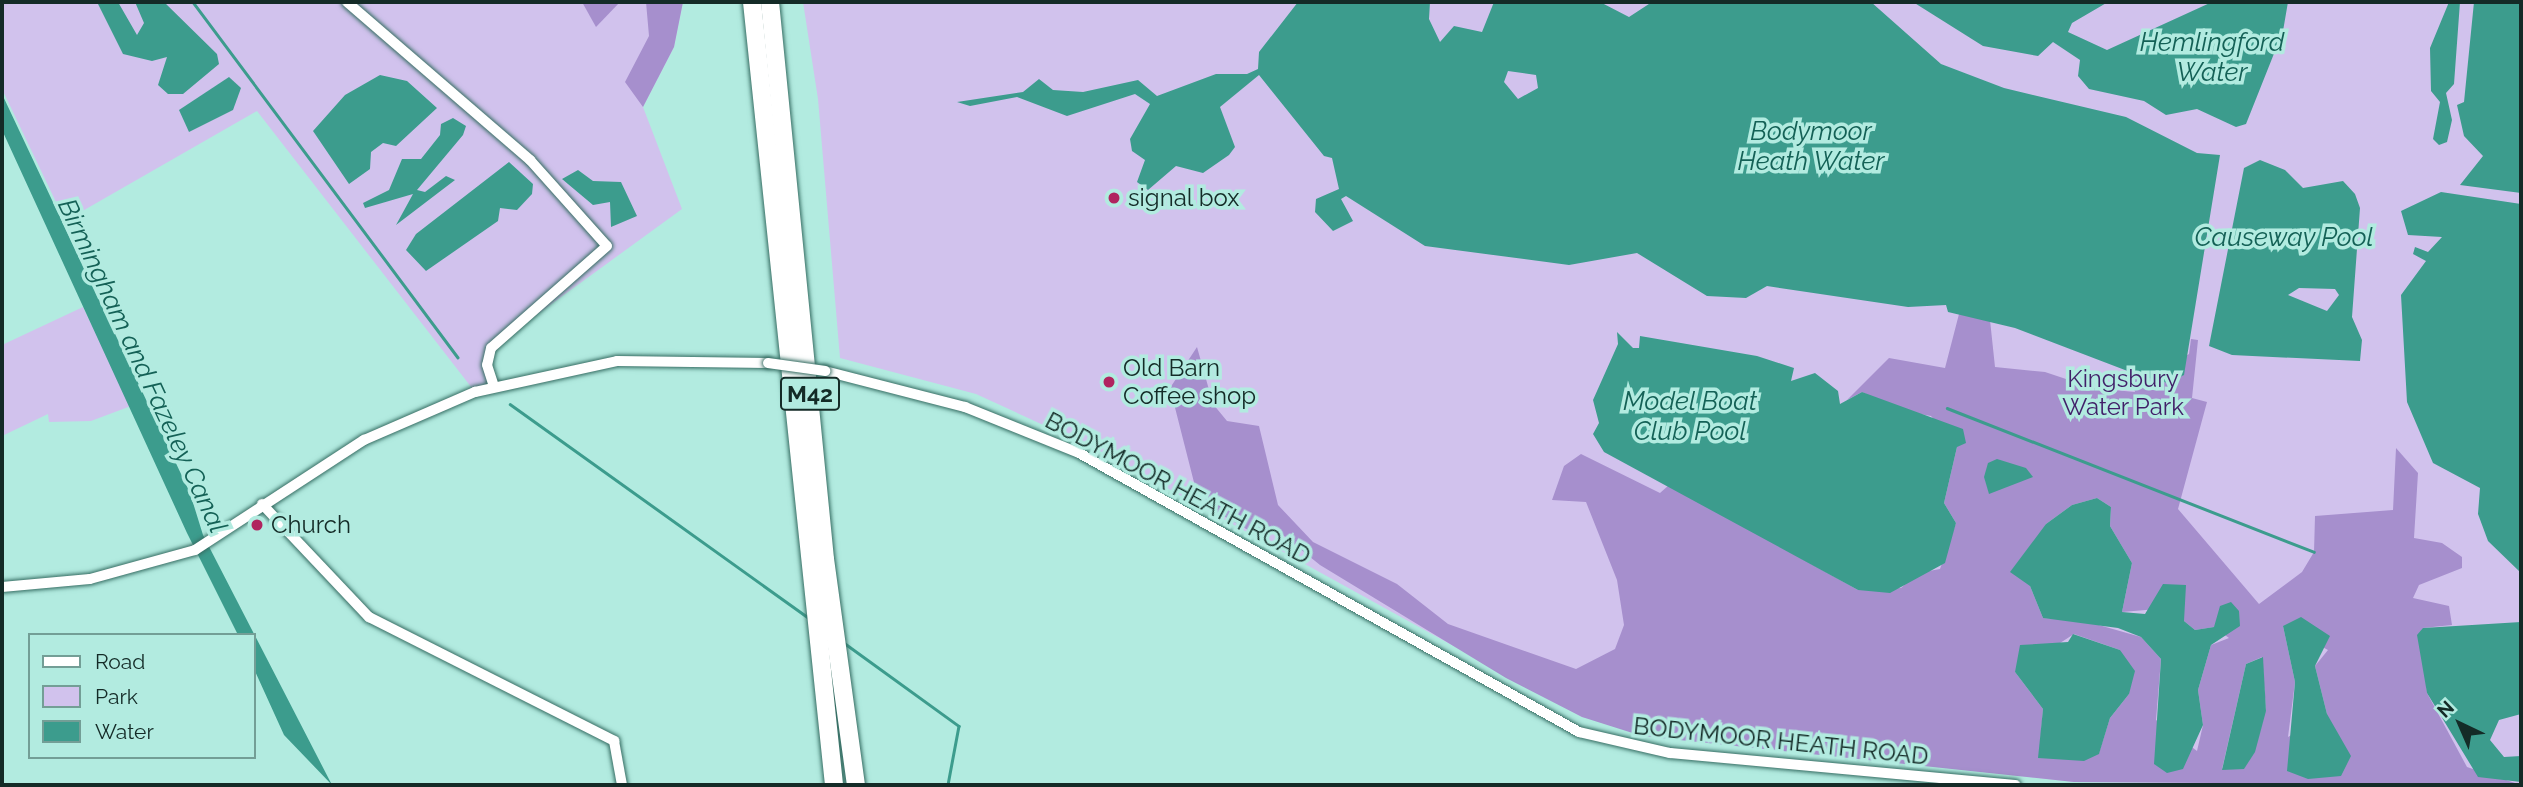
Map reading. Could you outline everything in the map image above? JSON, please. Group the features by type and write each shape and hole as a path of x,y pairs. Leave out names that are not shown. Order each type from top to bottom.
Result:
{"highway":[{"name":"M42","path":"752,2 834,785"},
{"name":"M42","path":"770,2 825,559 856,785"}],"street":[{"path":"347,2 530,160 607,246 491,348 487,365 494,387"},
{"name":"BODYMOOR HEATH ROAD","path":"2,587 103,577 195,550 262,504 388,427 494,387 617,361 768,363 825,372 965,407 1079,453 1579,732 1670,753 2016,785"},
{"path":"262,504 369,617 614,741 622,785"}],"green space":[{"path":"2,2 683,2 674,47 643,107 682,209 491,348 486,357 494,387 475,392 257,111 65,221 2,89"},
{"path":"582,2 620,2 596,27"},
{"path":"646,2 683,2 674,47 643,107 625,82 649,36"},
{"name":"Kingsbury Water Park","path":"803,2 2521,2 2521,785 2074,782 1685,739 1582,717 1100,451 976,394 840,358 818,99"},
{"path":"83,307 131,406 91,421 49,422 48,414 2,436 2,345"},
{"path":"1959,314 1990,320 1995,367 2045,372 2093,388 2135,392 2129,371 2151,377 2189,354 2191,339 2198,340 2192,398 2207,402 2178,509 2259,604 2302,572 2314,552 2315,516 2393,510 2396,448 2418,473 2414,538 2442,543 2462,557 2462,568 2419,585 2413,598 2449,606 2452,625 2423,628 2427,693 2467,767 2521,785 2074,782 1642,736 1582,717 1506,678 1320,565 1279,532 1255,534 1199,502 1170,388 1197,347 1213,404 1227,421 1259,426 1278,505 1313,542 1397,584 1448,624 1576,669 1615,649 1624,625 1617,580 1586,502 1552,500 1564,466 1581,454 1660,493 1669,485 1858,590 1901,588 1918,573 1940,569 1956,523 1944,503 1957,447 1931,416 1897,410 1862,392 1847,400 1889,358 1945,368","holes":["2097,498 2111,507 2110,526 2132,563 2122,612 2181,607 2184,621 2195,630 2214,627 2229,638 2211,645 2198,690 2203,725 2197,751 2156,720 2161,659 2141,637 2081,620 2043,618 2030,586 2046,524 2072,505","2283,626 2328,650 2315,666 2327,714 2288,737 2295,682","2074,634 2120,650 2129,694 2110,718 2099,753 2039,758 2043,709 2015,672","2262,657 2266,711 2222,769 2246,664"]}],"water":[{"path":"97,2 118,2 137,35 144,23 135,2 164,2 217,54 219,64 183,94 168,94 158,85 167,57 152,61 123,54"},
{"name":"Bodymoor Heath Water","path":"1298,2 1430,2 1429,19 1440,42 1454,26 1482,32 1494,2 1600,2 1629,17 1652,2 1871,2 1941,64 2004,88 2126,117 2197,153 2220,155 2184,375 2168,383 2138,375 2015,328 1948,312 1946,305 1908,307 1767,286 1746,298 1707,296 1637,253 1569,265 1425,246 1346,196 1341,199 1353,221 1333,231 1315,212 1316,199 1339,189 1332,158 1324,156 1259,75 1220,107 1235,147 1229,155 1203,173 1176,166 1148,190 1137,182 1145,160 1132,151 1130,139 1150,104 1135,94 1067,116 1017,97 970,106 957,102 1023,92 1039,79 1053,90 1083,92 1138,80 1157,96 1216,74 1247,74 1258,69 1259,52","holes":["1508,71 1536,75 1538,88 1518,99 1504,82"]},
{"name":"Hemlingford Water","path":"1913,2 2108,2 2072,23 2068,32 2107,50 2212,2 2288,2 2283,31 2246,124 2236,127 2197,109 2166,115 2144,101 2089,89 2078,76 2080,60 2053,42 2038,56 1983,46"},
{"path":"2449,2 2460,2 2454,84 2446,93 2452,120 2447,142 2439,145 2433,139 2440,102 2431,91 2430,48"},
{"path":"2474,2 2521,2 2521,193 2460,185 2483,156 2464,136 2457,105 2464,102"},
{"path":"380,75 407,81 437,108 396,146 383,143 371,152 370,169 349,184 313,131 345,95"},
{"path":"229,77 241,88 233,110 189,132 179,110"},
{"path":"2,94 190,493 203,535 254,633 237,633 187,533 2,130"},
{"path":"453,118 466,126 463,135 417,190 425,192 446,176 455,180 396,225 413,194 365,208 363,203 389,190 402,159 421,159 440,135 441,124"},
{"name":"Causeway Pool","path":"2260,160 2285,170 2303,188 2343,181 2355,194 2360,208 2352,317 2362,340 2360,361 2232,355 2209,346 2244,168","holes":["2299,288 2335,289 2339,295 2327,311 2288,295"]},
{"path":"509,162 533,184 532,194 517,210 500,208 498,221 426,271 406,250 416,234"},
{"path":"578,170 593,181 621,182 637,216 611,227 610,202 593,205 562,179"},
{"path":"2441,192 2521,204 2521,573 2488,541 2478,514 2480,488 2433,463 2407,402 2401,295 2426,261 2413,254 2415,247 2428,252 2442,237 2408,235 2401,211"},
{"name":"Model Boat Club Pool","path":"1617,332 1633,348 1639,348 1640,336 1757,356 1794,368 1791,381 1815,373 1838,391 1840,404 1862,392 1963,429 1966,443 1957,447 1944,503 1956,523 1945,563 1890,593 1858,590 1604,452 1593,434 1599,423 1593,400 1618,344"},
{"path":"1997,459 2026,468 2033,477 1989,494 1984,477 1988,463"},
{"path":"2097,498 2111,507 2110,526 2132,563 2122,612 2145,614 2163,584 2186,585 2184,621 2195,630 2214,627 2220,606 2231,602 2239,611 2240,626 2211,645 2198,690 2203,725 2183,769 2167,773 2154,764 2161,659 2141,637 2118,628 2043,618 2030,586 2010,572 2046,524 2072,505"},
{"path":"2301,617 2330,636 2315,666 2327,714 2351,756 2341,776 2308,779 2287,771 2295,682 2283,626"},
{"path":"2521,622 2521,714 2499,720 2490,740 2504,757 2521,756 2521,782 2478,777 2427,693 2417,635 2423,628"},
{"path":"2073,634 2120,650 2135,671 2129,694 2110,718 2099,754 2084,761 2038,758 2043,709 2015,672 2020,645 2068,642"},
{"path":"256,638 332,785 284,735 256,673"},
{"path":"2263,657 2266,711 2255,752 2244,769 2222,770 2246,664"}],"waterway":[{"path":"193,2 458,357"},
{"path":"510,404 809,618"},
{"path":"1947,408 2314,552"},
{"path":"843,642 959,726 948,785"}],"place":[{"name":"signal box","path":"1114,198"},
{"name":"Old Barn Coffee shop","path":"1109,382"},
{"name":"Church","path":"257,525"}],"water label":[{"name":"Birmingham and Fazeley Canal","path":"142,366"}]}
